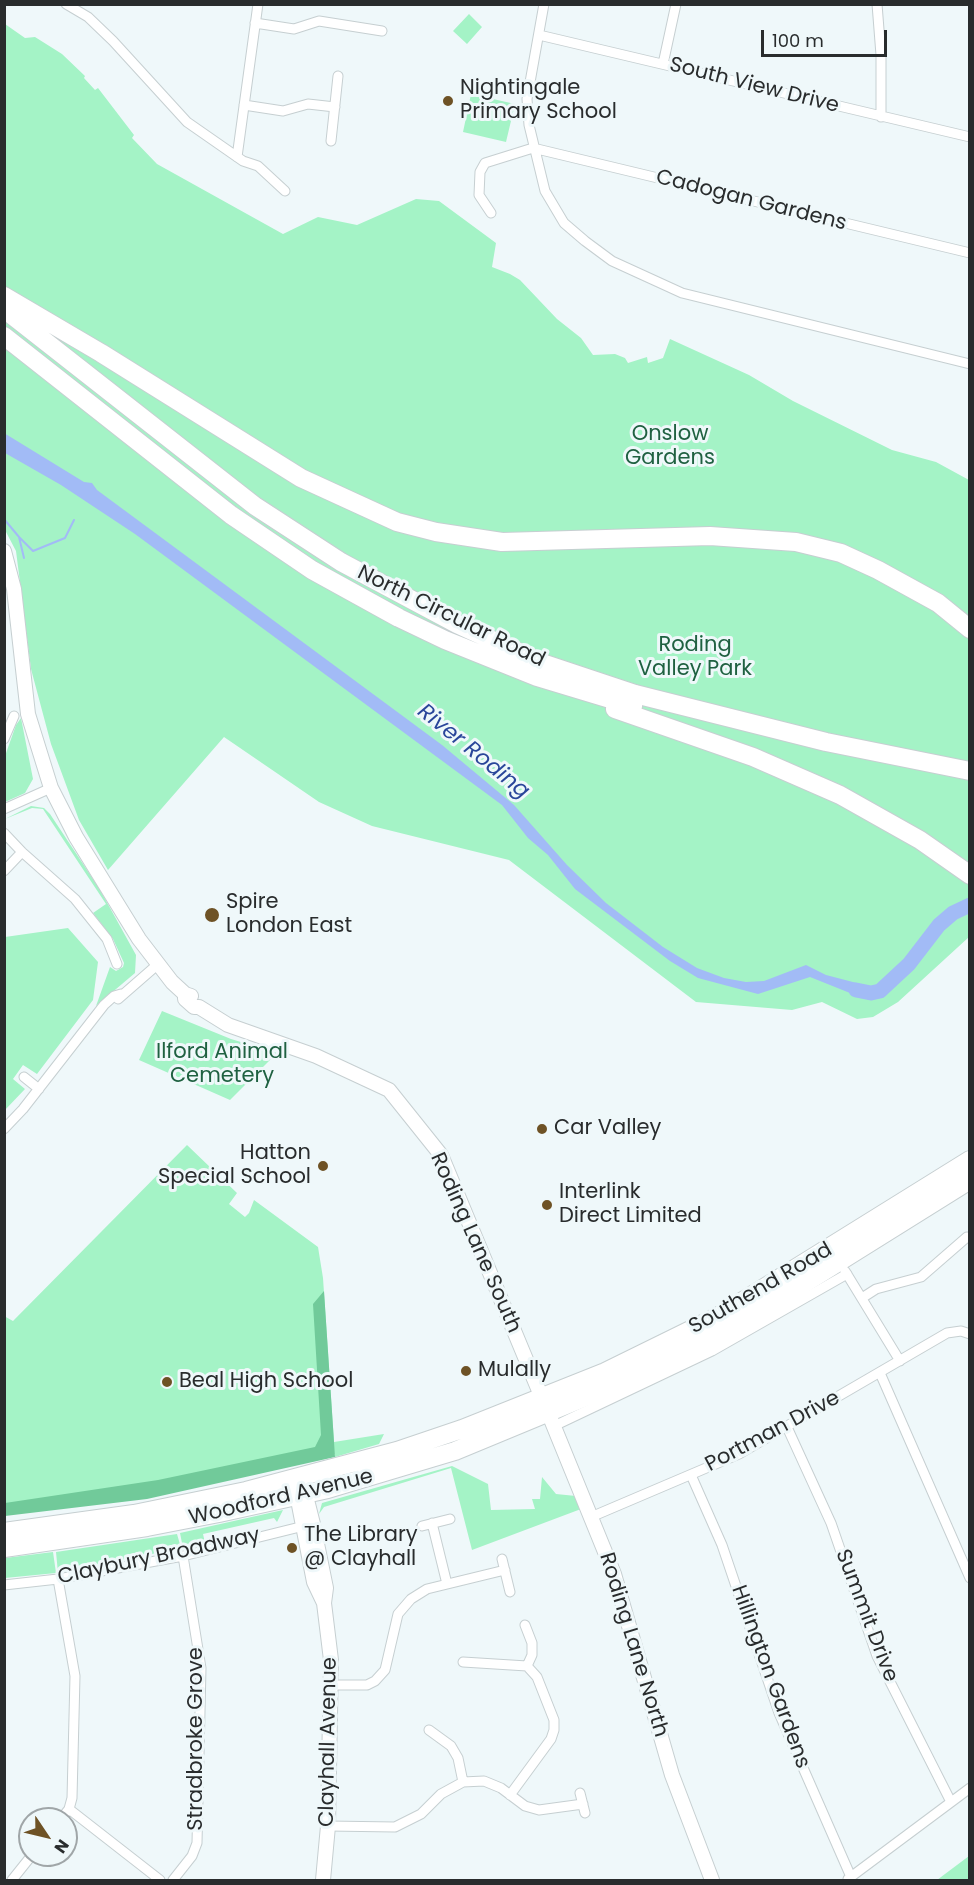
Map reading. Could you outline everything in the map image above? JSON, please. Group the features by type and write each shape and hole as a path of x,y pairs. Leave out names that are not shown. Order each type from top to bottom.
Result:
{"highway":[{"path":"4,296 101,353 260,453 336,496 398,522 436,532 502,542 745,537 796,542 860,561 938,603 969,629"},
{"name":"North Circular Road","path":"4,309 58,349 205,468 305,540 410,600 521,654 588,680 711,715 854,748 969,771"},
{"name":"North Circular Road","path":"4,336 45,366 231,516 312,570 388,613 445,640 537,677 585,692 775,743 969,783"},
{"path":"585,692 621,712 753,757 830,790 920,840 969,875"},
{"name":"Southend Road","path":"548,1412 605,1372 719,1316 969,1160"},
{"name":"Southend Road","path":"548,1412 680,1354 843,1268 969,1180"},
{"name":"Woodford Avenue","path":"4,1548 176,1522 303,1486 390,1473 455,1450 548,1412"},
{"name":"Woodford Avenue","path":"4,1532 101,1519 202,1501 227,1503 303,1486"}],"street":[{"path":"66,4 88,17 114,41 187,122 237,157 258,166 285,191"},
{"path":"237,157 258,4"},
{"path":"544,4 527,99 533,148 545,191 564,223 606,257 650,280 682,293 969,364"},
{"path":"663,64 676,4"},
{"path":"877,4 881,55 881,117"},
{"path":"255,23 294,29 319,21 382,31"},
{"name":"South View Drive","path":"539,35 969,137"},
{"path":"331,141 338,76"},
{"path":"244,105 283,111 308,104 334,106"},
{"path":"491,213 479,195 480,171 485,163 533,148"},
{"name":"Cadogan Gardens","path":"533,148 969,253"},
{"name":"Roding Lane South","path":"4,551 14,589 28,714 51,788 76,837 157,965 185,994 185,999 194,1007 199,1007 213,1017 248,1034 316,1056 389,1090 441,1155 548,1412"},
{"path":"4,739 14,716"},
{"path":"4,809 51,788"},
{"path":"4,833 75,899 107,939 117,964"},
{"path":"4,871 22,852"},
{"path":"4,1129 114,996 121,994 157,965"},
{"path":"24,1077 39,1089"},
{"path":"862,1298 876,1289 921,1277 967,1237"},
{"path":"843,1268 900,1361"},
{"name":"Portman Drive","path":"591,1517 739,1454 947,1333 961,1331 969,1334"},
{"path":"880,1373 969,1578"},
{"name":"Roding Lane North","path":"548,1412 614,1574 672,1775 712,1881"},
{"name":"Summit Drive","path":"787,1427 831,1523 877,1656 951,1802"},
{"name":"Hillington Gardens","path":"691,1475 722,1545 779,1713 849,1879"},
{"name":"Clayhall Avenue","path":"303,1486 307,1500 316,1590 324,1603 331,1660 328,1826 323,1881"},
{"path":"422,1526 450,1519"},
{"path":"432,1523 447,1584"},
{"name":"Claybury Broadway","path":"4,1585 58,1579 183,1556 308,1525"},
{"name":"Stradbroke Grove","path":"173,1881 192,1856 197,1843 201,1668 183,1556"},
{"path":"502,1559 510,1592"},
{"path":"331,1686 367,1685 375,1681 385,1670 398,1614 411,1599 427,1589 505,1570"},
{"path":"58,1579 75,1676 73,1786 69,1807"},
{"path":"525,1624 532,1643 532,1655 528,1666"},
{"path":"463,1662 528,1666 537,1677 554,1720 551,1739 510,1795"},
{"path":"429,1730 451,1746 458,1758 463,1782"},
{"path":"328,1826 395,1827 421,1814 441,1794 463,1782 483,1781 525,1806 539,1810 584,1808 580,1793"},
{"path":"849,1879 969,1788"},
{"path":"78,1816 160,1881"},
{"path":"12,1881 23,1867"}],"green space":[{"path":"469,14 482,27 467,44 453,31"},
{"name":"Roding Valley Park","path":"5,24 25,38 35,37 62,54 85,76 84,78 95,90 98,88 134,135 132,138 157,164 283,234 318,217 357,225 416,199 439,201 496,243 492,267 520,280 557,319 581,338 593,355 615,354 625,358 628,363 647,357 648,363 663,358 670,339 749,375 793,401 892,450 936,462 969,480 969,937 898,1002 873,1017 857,1019 822,1002 792,1010 696,1002 509,860 372,826 319,802 224,737 108,870 79,820 51,744 31,669 16,551 5,530"},
{"path":"471,94 515,104 506,142 463,132"},
{"path":"21,718 33,779 25,793 5,802 5,756 16,725"},
{"path":"31,806 44,808 50,814 99,888 136,955 135,973 96,1006 110,967 116,971 123,967 124,963 113,939 93,913 106,904 43,809 32,808 5,819"},
{"path":"68,928 98,962 93,1000 37,1074 23,1065 13,1079 25,1089 5,1110 5,937"},
{"name":"Ilford Animal Cemetery","path":"162,1011 231,1039 277,1053 230,1100 139,1060"},
{"name":"Beal High School","path":"187,1145 237,1193 229,1204 245,1217 254,1200 318,1247 323,1278 334,1442 384,1434 379,1444 335,1457 335,1454 5,1507 4,1316 13,1321"},
{"path":"324,1291 335,1457 147,1499 5,1516 5,1503 158,1480 315,1447 321,1435 313,1304"},
{"path":"452,1466 488,1484 491,1510 535,1509 532,1499 540,1499 542,1477 556,1494 576,1496 581,1509 472,1550 451,1468 324,1507 319,1514 322,1503"},
{"path":"283,1510 277,1522 274,1518 203,1534 205,1543 183,1548 180,1533"},
{"path":"177,1534 181,1548 58,1573 56,1552"},
{"path":"53,1552 56,1573 5,1578 5,1558"},
{"path":"969,1856 969,1880 937,1880"}],"water":[{"path":"4,433 84,482 92,483 97,490 442,745 514,805 567,865 606,903 663,947 697,968 724,978 746,982 764,981 806,965 826,975 872,987 881,997 860,997 810,977 758,994 698,978 670,961 575,889 548,855 528,838 502,805 135,534 61,485 5,453"}],"waterway":[{"path":"4,519 19,537 24,558"},
{"path":"19,537 33,551 65,538 74,520"},
{"name":"River Roding","path":"856,990 871,993 880,991 909,964 939,925 953,913 970,905"}],"place":[{"name":"Nightingale Primary School","path":"448,101"},
{"name":"Spire London East","path":"212,915"},
{"name":"Car Valley","path":"542,1129"},
{"name":"Hatton Special School","path":"323,1166"},
{"name":"Interlink Direct Limited","path":"547,1205"},
{"name":"Mulally","path":"466,1371"},
{"name":"Beal High School","path":"167,1382"},
{"name":"The Library @ Clayhall","path":"292,1548"}],"park label":[{"name":"Onslow Gardens","path":"670,447"}]}
